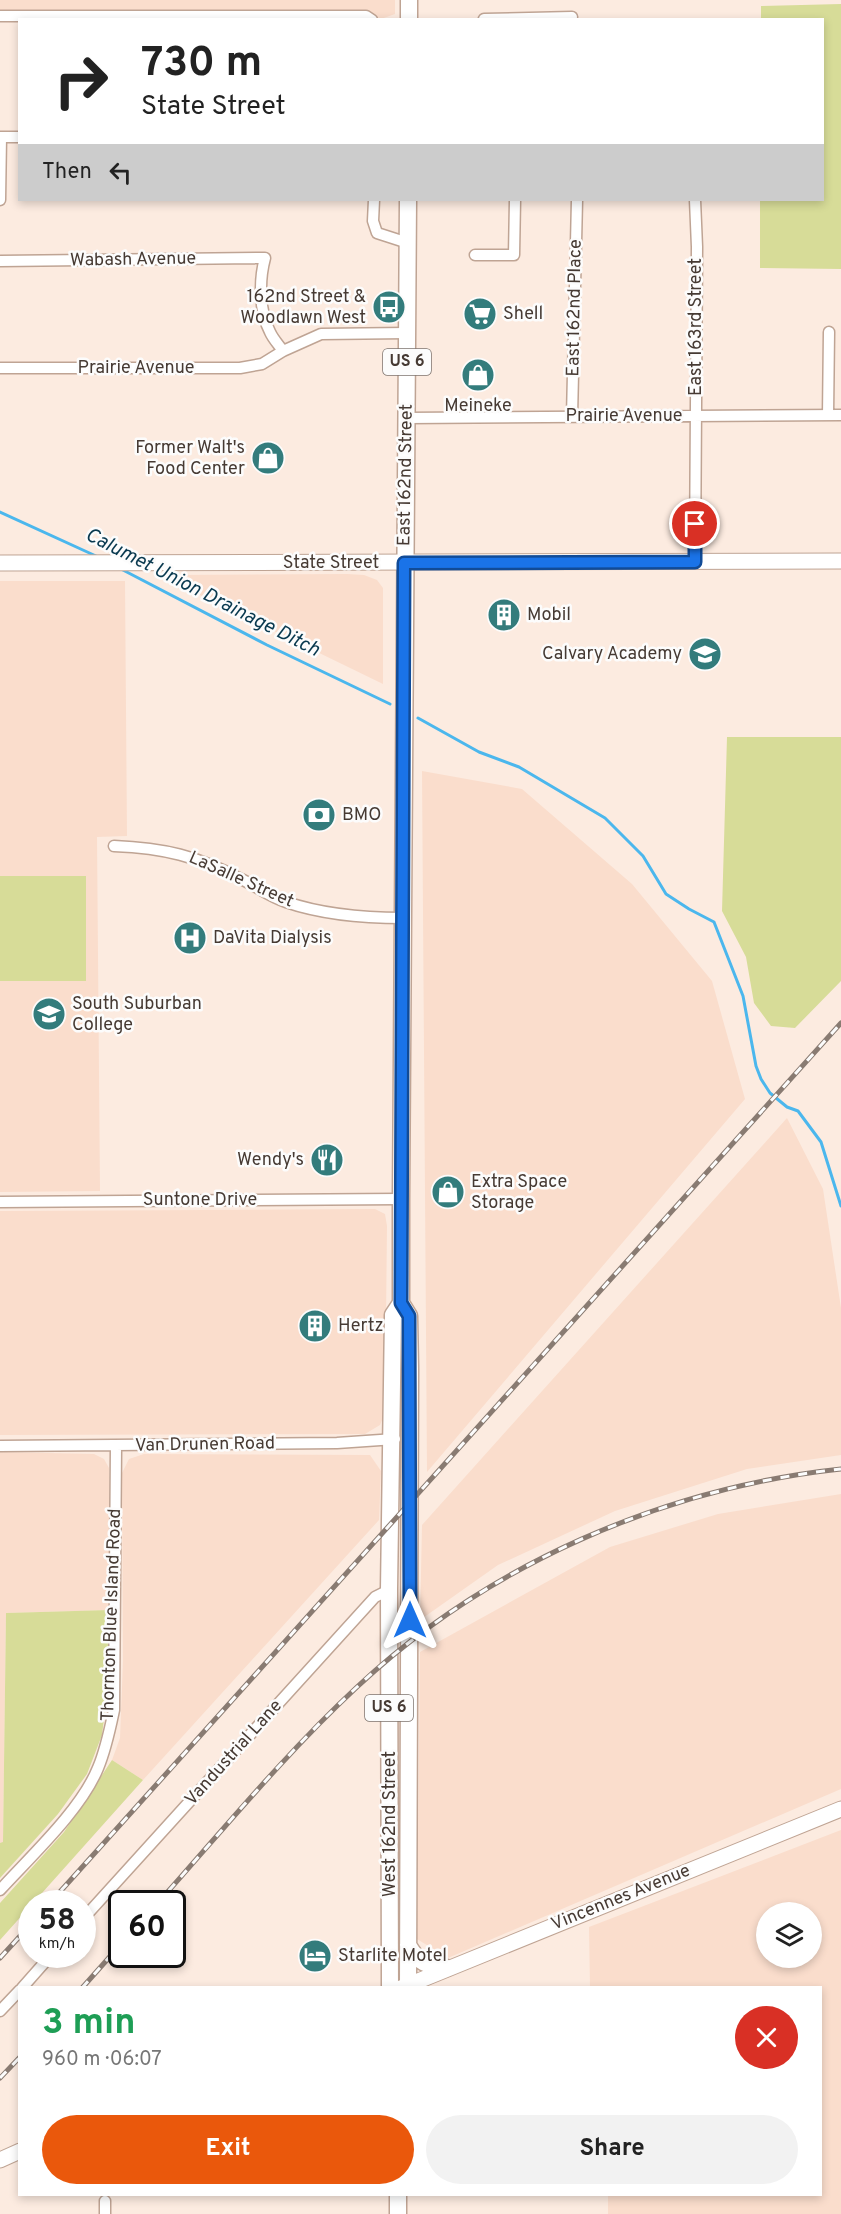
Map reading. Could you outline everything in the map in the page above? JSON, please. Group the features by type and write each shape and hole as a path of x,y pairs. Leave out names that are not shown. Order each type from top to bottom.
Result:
{"main road":[{"path":"409,0 409,18"},
{"name":"East 162nd Street","path":"404,563 408,201"},
{"name":"West 162nd Street","path":"404,563 401,1303 409,1316 410,1589 406,1986"},
{"name":"West 162nd Street","path":"390,1986 390,1440 393,1315 401,1303"},
{"path":"389,1590 410,1589"},
{"path":"408,1945 423,1964 447,1968"},
{"path":"398,2196 398,2214"}],"street":[{"path":"0,16 369,18"},
{"path":"0,200 1,137 18,137"},
{"path":"374,201 373,221 377,234 408,243"},
{"path":"475,255 514,255 515,201"},
{"name":"East 162nd Place","path":"572,417 577,201"},
{"name":"East 163rd Street","path":"695,201 695,562"},
{"name":"Wabash Avenue","path":"0,261 265,258 262,282 265,318 270,332 283,351"},
{"path":"828,415 829,332"},
{"name":"Prairie Avenue","path":"0,368 240,368 262,364 283,351 321,334 407,333"},
{"name":"Prairie Avenue","path":"406,418 841,415"},
{"name":"State Street","path":"0,563 841,561"},
{"name":"LaSalle Street","path":"114,846 143,847 179,853 210,863 284,901 323,912 359,918 403,918"},
{"name":"Suntone Drive","path":"0,1202 401,1199"},
{"name":"Van Drunen Road","path":"0,1446 337,1443 390,1440 409,1436"},
{"name":"Thornton Blue Island Road","path":"0,1890 86,1791 98,1770 106,1747 114,1710 116,1446"},
{"name":"Vandustrial Lane","path":"96,1905 375,1597 389,1590"},
{"name":"Vincennes Avenue","path":"408,1986 447,1968 841,1809"},
{"path":"24,1986 40,1968"},
{"path":"0,2012 18,1992"},
{"path":"0,2160 18,2152"},
{"path":"105,2201 105,2214"}],"shaded area":[{"path":"0,0 395,0 395,14 384,18 0,19"},
{"path":"173,575 364,575 377,580 383,588 383,684 173,582"},
{"name":"South Suburban College","path":"0,581 125,581 127,836 97,837 100,1191 0,1192"},
{"path":"422,771 522,789 632,884 712,981 745,1099 427,1472"},
{"path":"787,1118 823,1189 841,1308 841,1455 747,1469 615,1511 498,1565 420,1620 422,1525"},
{"path":"375,1209 385,1214 387,1226 385,1413 380,1425 365,1434 0,1435 0,1211"},
{"path":"0,1452 94,1454 104,1459 109,1468 109,1610 6,1613 3,1843 0,1843"},
{"path":"144,1454 370,1455 381,1471 379,1520 143,1780 112,1760 120,1738 123,1661 122,1473 129,1459"},
{"path":"841,1494 841,1789 448,1958 417,1939 420,1652 610,1547 718,1514"},
{"path":"841,1830 841,2214 608,2214 608,2196 822,2196 822,1986 590,1986 589,1927"}],"green space":[{"path":"841,4 841,269 760,268 760,201 824,201 824,18 761,18 761,6"},
{"path":"727,737 841,737 841,981 795,1028 771,1026 754,1003 746,957 722,911"},
{"path":"0,876 86,876 86,981 0,981"},
{"path":"109,1610 109,1679 102,1735 87,1774 58,1814 0,1878 0,1843 3,1842 6,1613"},
{"path":"112,1760 143,1780 45,1890 18,1890 18,1920 0,1940 0,1903 64,1832"}],"waterway":[{"name":"Calumet Union Drainage Ditch","path":"0,512 96,556"},
{"name":"Calumet Union Drainage Ditch","path":"121,569 267,645 390,704"},
{"name":"Calumet Union Drainage Ditch","path":"418,718 479,752 519,767 605,818 643,856 666,894 714,922 743,996 756,1066 761,1079 770,1093 787,1107 798,1111 821,1142 841,1206"}],"railway":[{"path":"62,1890 841,1023"},
{"path":"169,1890 254,1793 330,1713 408,1643 462,1604 520,1569 581,1539 644,1514 709,1494 774,1479 841,1469"},
{"path":"0,1958 18,1938"},
{"path":"84,1986 108,1959"},
{"path":"0,2078 18,2059"}],"place":[{"name":"162nd Street & Woodlawn West","path":"389,307"},
{"name":"Shell","path":"480,314"},
{"name":"Meineke","path":"478,375"},
{"name":"Former Walt's Food Center","path":"268,458"},
{"name":"Mobil","path":"504,615"},
{"name":"Calvary Academy","path":"705,654"},
{"name":"BMO","path":"319,815"},
{"name":"DaVita Dialysis","path":"190,938"},
{"name":"South Suburban College","path":"49,1014"},
{"name":"Wendy's","path":"327,1160"},
{"name":"Extra Space Storage","path":"448,1192"},
{"name":"Hertz","path":"315,1326"},
{"name":"Starlite Motel","path":"315,1956"}],"route":[{"path":"410,1620 409,1316 401,1303 404,563 695,562 695,524"}]}
